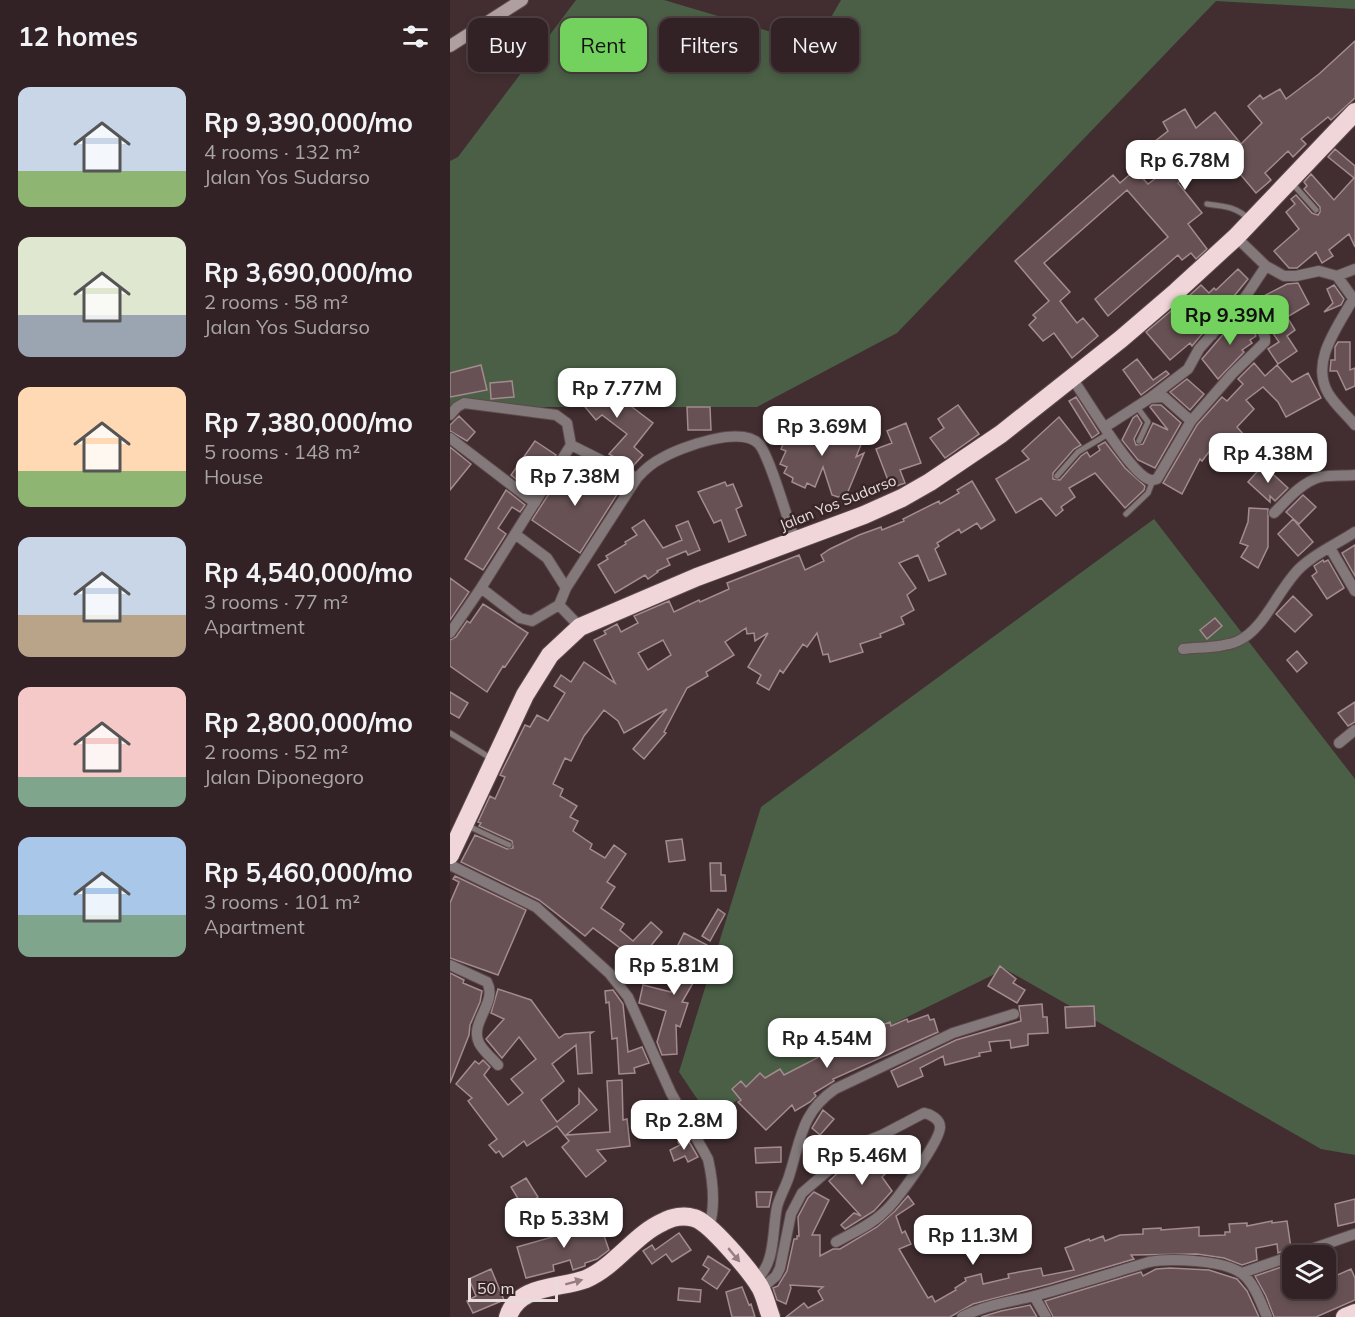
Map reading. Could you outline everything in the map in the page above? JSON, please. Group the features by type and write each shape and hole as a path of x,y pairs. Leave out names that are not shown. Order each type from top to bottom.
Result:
{"highway":[{"name":"Jalan Yos Sudarso","path":"450,855 525,695 550,655 580,627 697,577 864,515 902,498 1001,434 1177,291 1236,237 1355,112"},
{"path":"508,1317 513,1305 520,1299 541,1289 586,1278 608,1266 650,1230 673,1218 694,1218 709,1227 758,1284 771,1317"},
{"path":"1345,1317 1355,1313"}],"street":[{"path":"450,46 522,0"},
{"path":"1236,237 1266,266 1284,276 1319,271 1337,276 1355,269"},
{"path":"1107,430 1188,369 1199,349 1246,296 1266,266"},
{"path":"1337,276 1354,300 1324,351 1323,381 1328,392 1355,425"},
{"path":"1177,291 1212,335"},
{"path":"1072,378 1124,456 1145,478 1153,480 1159,475 1191,421 1232,374 1265,342 1265,337 1246,296"},
{"path":"1150,398 1164,397 1191,421"},
{"path":"450,415 464,403 556,415 567,423 571,445 450,633"},
{"path":"481,588 526,621 541,617 559,605 566,588 637,478 649,466 676,451 719,438 739,436 759,444 795,540"},
{"path":"450,438 535,503"},
{"path":"571,445 637,478"},
{"path":"1274,513 1311,480 1321,477 1355,475"},
{"path":"1183,649 1222,645 1248,635 1295,573 1318,554 1355,532"},
{"path":"515,534 547,558 566,588"},
{"path":"1330,548 1355,591"},
{"path":"559,605 580,627"},
{"path":"1339,743 1355,730"},
{"path":"450,865 536,907 609,973 628,997 671,1093 708,1159 713,1201 709,1227"},
{"path":"450,965 487,982 490,996 478,1026 477,1035 480,1045 498,1065"},
{"path":"758,1284 768,1264 777,1208 802,1128 826,1097 835,1089 953,1033 1014,1014"},
{"path":"758,1284 776,1276 780,1268 791,1214 802,1193 858,1144 882,1135 924,1113 931,1114 939,1123 940,1130 923,1161 894,1202 878,1218 837,1242"},
{"path":"1242,1273 1355,1234"},
{"path":"963,1317 986,1307 1034,1296 1160,1260 1192,1261 1226,1267 1242,1273 1255,1291 1267,1317"},
{"path":"1034,1296 1046,1317"}],"lane":[{"path":"1289,180 1316,210"},
{"path":"1207,204 1232,207 1241,211 1251,221"},
{"path":"1137,407 1148,422 1139,441"},
{"path":"1057,476 1078,452 1107,430"},
{"path":"1126,514 1149,493 1153,480"},
{"path":"450,733 494,760"},
{"path":"464,824 509,845"}],"green space":[{"path":"576,0 664,0 724,18 659,18 659,72 759,72 759,28 771,32 771,72 859,72 859,18 831,18 841,0 1355,0 1355,9 1216,1 897,333 757,407 450,407 450,161 458,157 522,72 548,72 548,37 560,21 560,72 647,72 647,18 562,18"},
{"path":"1154,519 1355,779 1355,1155 1321,1149 1005,969 708,1115 679,1072 761,807"}],"building":[{"path":"1355,41 1355,98 1331,120 1328,117 1301,139 1306,144 1293,157 1288,151 1265,173 1271,180 1256,193 1220,150 1178,183 1202,213 1188,224 1207,249 1196,259 1191,253 1182,260 1178,255 1108,316 1095,299 1168,237 1127,190 1044,263 1070,292 1060,301 1077,323 1083,318 1098,336 1072,358 1054,333 1043,341 1029,325 1036,318 1033,315 1049,301 1015,261 1113,175 1120,183 1135,170 1148,184 1169,168 1150,145 1168,131 1163,122 1185,109 1196,128 1215,112 1241,144 1262,123 1248,106 1260,95 1263,99 1280,89 1286,99 1319,74"},
{"path":"1335,149 1355,166 1355,247 1349,234 1329,250 1333,256 1322,263 1316,252 1297,268 1289,268 1274,251 1299,229 1286,212 1295,204 1291,199 1296,195 1312,213 1318,215 1320,207 1304,189 1307,186 1304,182 1311,174 1334,200 1354,178 1328,157"},
{"path":"1238,269 1248,279 1212,323 1190,295 1201,285 1209,293 1214,288 1216,290"},
{"path":"1298,283 1309,304 1287,317 1295,330 1287,336 1297,351 1278,364 1268,349 1279,342 1268,326 1256,300 1287,284"},
{"path":"1334,285 1344,299 1341,305 1324,312 1333,303 1327,289"},
{"path":"1178,305 1202,334 1192,346 1190,343 1170,360 1146,332"},
{"path":"1244,310 1256,336 1250,340 1252,343 1242,350 1244,352 1218,379 1202,359"},
{"path":"1338,342 1350,342 1350,370 1355,368 1355,386 1346,390 1337,371 1330,371 1331,360 1335,360 1335,347"},
{"path":"1137,359 1153,380 1166,371 1169,374 1141,395 1123,370"},
{"path":"1254,363 1265,376 1277,365 1292,382 1308,373 1321,398 1286,417 1278,402 1263,387 1246,400 1254,409 1237,427 1244,435 1231,448 1226,443 1217,453 1212,448 1202,461 1200,459 1182,494 1163,483 1197,425 1222,397 1227,401 1243,384 1238,379"},
{"path":"481,365 487,390 450,397 450,373"},
{"path":"1187,379 1204,394 1190,410 1170,392"},
{"path":"512,381 514,397 491,399 490,383"},
{"path":"580,381 590,398 607,384 621,402 627,394 637,401 632,407 653,423 634,447 643,455 632,467 609,454 627,434 602,415 596,420 580,403 570,387"},
{"path":"1076,397 1099,433 1092,438 1069,401"},
{"path":"958,405 979,434 945,458 930,438 944,428 938,419"},
{"path":"1161,405 1181,423 1155,468 1138,460 1122,440 1133,418 1137,415 1142,423 1134,439 1136,445 1143,444 1153,423 1168,430 1150,407"},
{"path":"687,407 710,407 711,430 688,430"},
{"path":"459,416 475,432 467,441 450,431 450,425"},
{"path":"1059,417 1081,445 1074,449 1053,473 1053,479 1060,480 1081,456 1087,452 1090,457 1100,450 1098,446 1105,442 1125,468 1145,486 1144,490 1125,508 1095,473 1069,488 1075,497 1061,507 1063,510 1056,516 1041,498 1016,513 996,479 1029,459 1022,451"},
{"path":"799,420 840,438 844,429 864,437 856,457 864,453 847,494 838,497 832,495 823,467 815,487 807,483 805,488 792,482 793,478 784,473 787,467 780,464 786,451 781,449 787,434 792,437"},
{"path":"906,423 921,463 900,470 905,483 891,488 876,449 892,443 887,431"},
{"path":"535,441 556,455 533,492 511,475"},
{"path":"450,447 471,464 450,490"},
{"path":"571,463 618,493 580,553 532,520 568,464"},
{"path":"1263,465 1288,488 1275,501 1270,496 1270,502 1248,482"},
{"path":"972,481 995,520 981,529 977,523 961,533 959,529 937,543 939,546 935,549 946,574 929,581 918,555 899,563 916,588 907,595 914,610 901,617 904,624 880,634 881,637 860,644 863,652 830,662 828,654 823,655 817,633 807,647 803,644 783,673 780,670 769,690 757,683 761,675 748,667 768,633 755,641 754,633 747,634 746,628 725,642 734,655 706,672 708,676 687,688 664,732 666,733 644,759 633,749 667,709 624,733 618,721 604,710 584,736 571,761 565,758 553,784 563,789 560,796 577,806 570,817 578,821 573,831 592,844 590,849 605,858 614,845 626,854 607,882 615,887 601,908 624,924 620,930 633,941 651,922 662,932 631,970 618,959 624,951 593,928 585,936 539,900 461,862 475,835 507,849 513,848 512,841 479,826 481,823 478,822 490,796 495,799 505,777 500,775 525,725 530,727 537,715 548,721 565,693 554,686 561,675 571,682 584,662 615,683 594,640 606,634 604,631 617,624 621,632 638,623 634,616 669,601 674,612 699,600 700,602 729,589 727,583 799,555 805,570 824,561 821,555 830,549 859,535 881,527 882,530 904,521 903,519 939,501 940,504 959,493 957,490","holes":["663,640 671,655 648,670 638,653"]},
{"path":"725,482 727,486 733,484 742,506 736,509 746,535 729,542 721,520 714,523 698,492"},
{"path":"506,490 525,505 520,512 512,507 498,528 506,534 483,570 465,559"},
{"path":"1303,495 1316,507 1299,524 1286,512"},
{"path":"1249,508 1268,509 1268,547 1258,568 1241,557 1248,546 1240,543 1248,522"},
{"path":"1293,519 1313,542 1298,556 1278,534"},
{"path":"644,520 663,548 682,540 676,526 688,521 700,550 688,555 686,551 667,559 670,565 657,571 648,579 645,575 615,593 598,565 608,559 606,556 637,535 632,528"},
{"path":"1355,545 1355,576 1342,553"},
{"path":"1323,560 1324,562 1328,560 1344,588 1327,599 1312,576 1317,572 1314,566"},
{"path":"450,578 469,592 450,620"},
{"path":"1293,596 1312,615 1295,632 1276,614"},
{"path":"483,604 528,633 487,692 450,666 450,640 456,637 467,621 470,623"},
{"path":"1215,618 1222,626 1207,639 1200,630"},
{"path":"1297,651 1307,663 1297,672 1287,660"},
{"path":"450,692 468,703 459,718 450,713"},
{"path":"1355,702 1355,722 1348,726 1338,713"},
{"path":"682,839 685,860 669,862 666,841"},
{"path":"710,863 721,863 721,875 725,875 726,891 711,891"},
{"path":"455,876 526,910 498,975 450,958 450,903 459,882 453,879"},
{"path":"718,909 725,914 710,941 702,936"},
{"path":"684,933 707,945 688,980 693,983 682,1002 688,1003 680,1027 676,1025 677,1054 662,1055 657,1042 666,1011 639,1003 643,985 671,992 688,956 676,949"},
{"path":"1000,966 1016,979 1013,983 1025,990 1017,1003 988,986"},
{"path":"450,973 464,980 463,983 482,991 470,1025 469,1035 450,1083"},
{"path":"498,989 531,1000 559,1038 565,1034 593,1032 590,1034 592,1073 578,1074 576,1045 552,1064 564,1081 541,1100 557,1122 579,1104 579,1089 597,1110 566,1135 610,1132 607,1081 622,1080 623,1120 627,1119 630,1146 597,1150 606,1161 586,1177 562,1147 569,1141 557,1126 527,1146 524,1141 503,1157 499,1151 496,1153 489,1145 497,1139 468,1101 472,1098 456,1084 475,1061 479,1064 483,1060 490,1067 484,1075 508,1105 523,1093 511,1079 536,1059 519,1037 502,1058 486,1039 504,1019 491,1013"},
{"path":"613,990 623,1004 628,1052 642,1047 649,1063 634,1068 635,1073 619,1074 617,1038 612,1039 609,1002 606,1003 605,991"},
{"path":"1042,1004 1043,1017 1047,1017 1048,1033 1028,1034 1028,1045 1011,1048 1010,1040 989,1042 991,1051 945,1065 943,1056 920,1068 923,1076 898,1087 891,1071 956,1040 1021,1021 1019,1006"},
{"path":"1094,1006 1095,1026 1066,1028 1065,1007"},
{"path":"928,1015 930,1020 934,1019 938,1032 833,1079 834,1081 814,1093 816,1096 810,1102 795,1111 792,1105 766,1130 738,1102 741,1100 732,1089 741,1081 746,1087 760,1073 765,1078 780,1069 784,1075 821,1056 819,1052 856,1038 854,1033 873,1025 874,1028 890,1022 891,1026 907,1019 908,1022"},
{"path":"823,1110 834,1119 820,1135 812,1128"},
{"path":"687,1138 698,1157 688,1162 685,1156 674,1161 670,1150 680,1145 678,1142"},
{"path":"781,1147 781,1162 756,1163 755,1148"},
{"path":"868,1151 888,1171 882,1177 892,1191 874,1211 845,1229 841,1225 854,1213 861,1216 829,1181 853,1159 856,1163"},
{"path":"526,1178 538,1197 523,1207 511,1187"},
{"path":"756,1192 772,1192 769,1207 757,1207"},
{"path":"814,1192 829,1200 812,1235 820,1235 820,1256 833,1249 840,1249 877,1227 908,1196 914,1204 896,1216 902,1233 905,1231 911,1244 899,1249 928,1298 932,1296 935,1302 956,1290 955,1288 966,1281 965,1278 981,1274 983,1284 1009,1278 1008,1274 1041,1268 1043,1276 1074,1270 1065,1248 1103,1236 1105,1241 1120,1235 1143,1234 1143,1229 1199,1227 1199,1236 1225,1235 1225,1232 1230,1232 1229,1224 1247,1223 1247,1226 1272,1221 1272,1223 1287,1221 1291,1245 1282,1245 1282,1251 1278,1253 1277,1244 1256,1248 1257,1260 1242,1265 1224,1258 1197,1254 1131,1255 1134,1259 973,1304 950,1317 786,1317 804,1303 808,1308 823,1300 818,1291 823,1287 790,1285 786,1304 777,1300 773,1288 778,1286 787,1271 794,1239 799,1236 798,1217 808,1198"},
{"path":"1355,1199 1355,1222 1338,1226 1335,1204"},
{"path":"594,1216 599,1234 603,1233 609,1250 597,1259 585,1263 585,1266 573,1270 570,1260 553,1265 554,1271 526,1278 517,1247 577,1230 575,1222"},
{"path":"679,1233 691,1250 672,1262 666,1254 652,1264 643,1251 652,1245 655,1250"},
{"path":"708,1256 730,1270 717,1289 702,1279 709,1269 703,1265"},
{"path":"1282,1267 1282,1299 1326,1300 1336,1299 1336,1276 1351,1269 1355,1278 1355,1300 1316,1317 1274,1317 1255,1276"},
{"path":"491,1269 504,1300 473,1313 467,1301 476,1296 469,1279"},
{"path":"1156,1269 1209,1270 1237,1279 1247,1291 1259,1317 1053,1317 1045,1301 1141,1272 1143,1276"},
{"path":"742,1287 755,1317 732,1317 726,1292"},
{"path":"679,1288 701,1290 700,1302 678,1300"},
{"path":"1030,1305 1037,1317 981,1317 1001,1311"}]}
